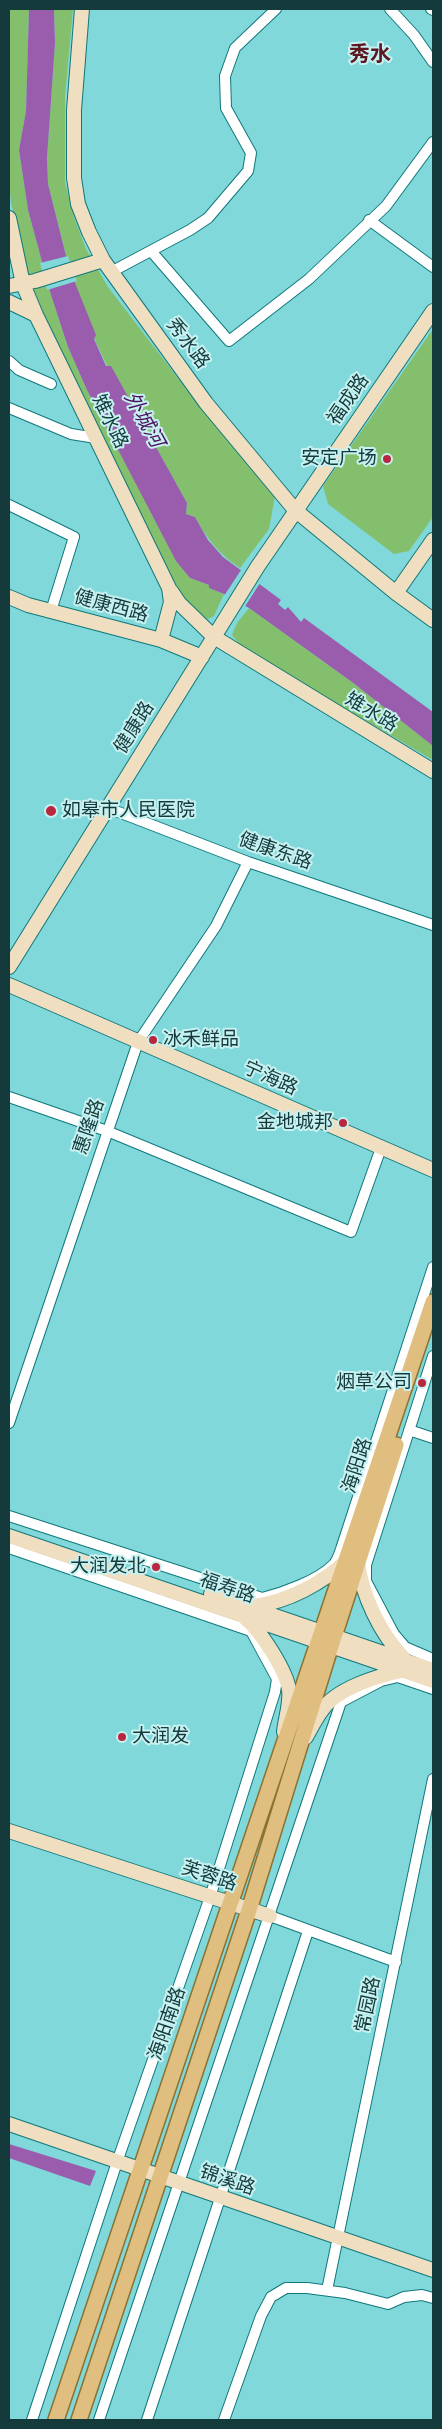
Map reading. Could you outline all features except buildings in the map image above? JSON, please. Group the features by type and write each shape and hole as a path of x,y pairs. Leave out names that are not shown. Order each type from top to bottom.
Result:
{"main road":[{"name":"海阳路","path":"353,1561 433,1302"},
{"name":"海阳路","path":"327,1638 433,1332"},
{"name":"海阳南路","path":"79,2420 158,2177 249,1910 290,1752 327,1638"},
{"name":"海阳南路","path":"56,2420 230,1904 290,1752"}],"street":[{"name":"秀水路","path":"82,9 74,110 74,178 78,204 103,260 206,403 295,510 396,593 433,620"},
{"path":"111,272 208,218 248,171 251,153 226,108 224,76 235,48 276,9"},
{"path":"390,9 414,35 433,62"},
{"path":"151,251 229,341 309,280 369,220 386,206 433,142"},
{"name":"雉水路","path":"9,218 29,283 36,315 169,588 179,603 214,636 433,771"},
{"path":"369,220 433,266"},
{"path":"9,286 29,283 103,260"},
{"path":"9,302 36,315"},
{"name":"福成路","path":"295,510 433,311"},
{"path":"9,362 19,370 51,384"},
{"path":"10,411 71,434 96,438"},
{"path":"9,505 74,537 51,611"},
{"name":"健康路","path":"9,967 224,619 295,510"},
{"path":"396,593 433,540"},
{"name":"雉水路","path":"161,640 171,602 169,588"},
{"name":"健康西路","path":"9,597 28,605 161,640 202,657"},
{"name":"健康东路","path":"108,808 248,862 433,925"},
{"name":"惠隆路","path":"9,1423 138,1042 216,926 248,862"},
{"name":"宁海路","path":"9,985 433,1170"},
{"path":"9,1097 107,1130 351,1232 381,1148"},
{"path":"9,1516 262,1598 282,1593 324,1572 335,1563 342,1546 433,1267"},
{"path":"433,1356 366,1565 366,1581 394,1634 404,1646 433,1659"},
{"path":"409,1430 433,1438"},
{"name":"福寿路","path":"9,1527 404,1665 433,1670"},
{"name":"福寿路","path":"9,1536 245,1610"},
{"path":"9,1548 252,1631 276,1679 275,1692 210,1897 117,2162 32,2420"},
{"path":"353,1561 361,1584 391,1644 404,1665 376,1676 339,1695 322,1708 290,1752 289,1690 267,1643 245,1610 272,1604 320,1581 353,1561"},
{"name":"福寿路","path":"404,1665 433,1681"},
{"path":"100,2420 341,1702 381,1681 398,1677 433,1689"},
{"name":"常园路","path":"327,2290 433,1779"},
{"name":"芙蓉路","path":"9,1831 270,1916 396,1962"},
{"path":"147,2420 308,1931"},
{"name":"锦溪路","path":"9,2124 338,2239 433,2270"},
{"path":"224,2420 261,2316 271,2296 286,2288 327,2290 388,2304 404,2298 422,2295 433,2298"}],"green space":[{"path":"9,9 29,9 26,111 19,150 28,210 51,295 68,347 87,390 190,578 209,585 209,588 224,594 214,616 208,619 195,611 169,575 33,296 11,203 9,180"},
{"path":"54,9 73,9 65,97 65,183 74,217 86,249 108,287 187,390 275,496 269,529 240,568 214,546 195,517 186,514 187,503 111,367 107,366 94,338 69,268 48,184 47,158 55,43"},
{"name":"安定广场","path":"433,329 433,517 409,551 394,554 328,504 323,486"},
{"path":"249,608 352,682 433,746 433,760 244,650 232,635 237,623"}],"shaded area":[{"path":"29,9 54,9 55,43 47,158 48,184 69,268 96,335 94,339 106,366 111,366 187,503 186,514 195,517 208,540 223,557 281,600 278,604 285,610 288,607 301,622 304,618 433,712 433,746 352,682 249,608 209,588 209,585 190,578 176,561 87,390 68,347 51,295 28,210 19,150 26,111"},
{"path":"9,2144 96,2171 90,2186 9,2158"}],"pier":[{"path":"68,256 77,281 47,290 40,263"},
{"path":"243,567 262,580 244,608 224,596"}],"place":[{"name":"安定广场","path":"387,459"},
{"name":"如皋市人民医院","path":"51,811"},
{"name":"冰禾鲜品","path":"153,1040"},
{"name":"金地城邦","path":"343,1123"},
{"name":"烟草公司","path":"422,1383"},
{"name":"大润发北","path":"156,1567"},
{"name":"大润发","path":"122,1737"}],"district":[{"name":"秀水","path":"370,56"}],"water label":[{"name":"外城河","path":"143,420"}]}
